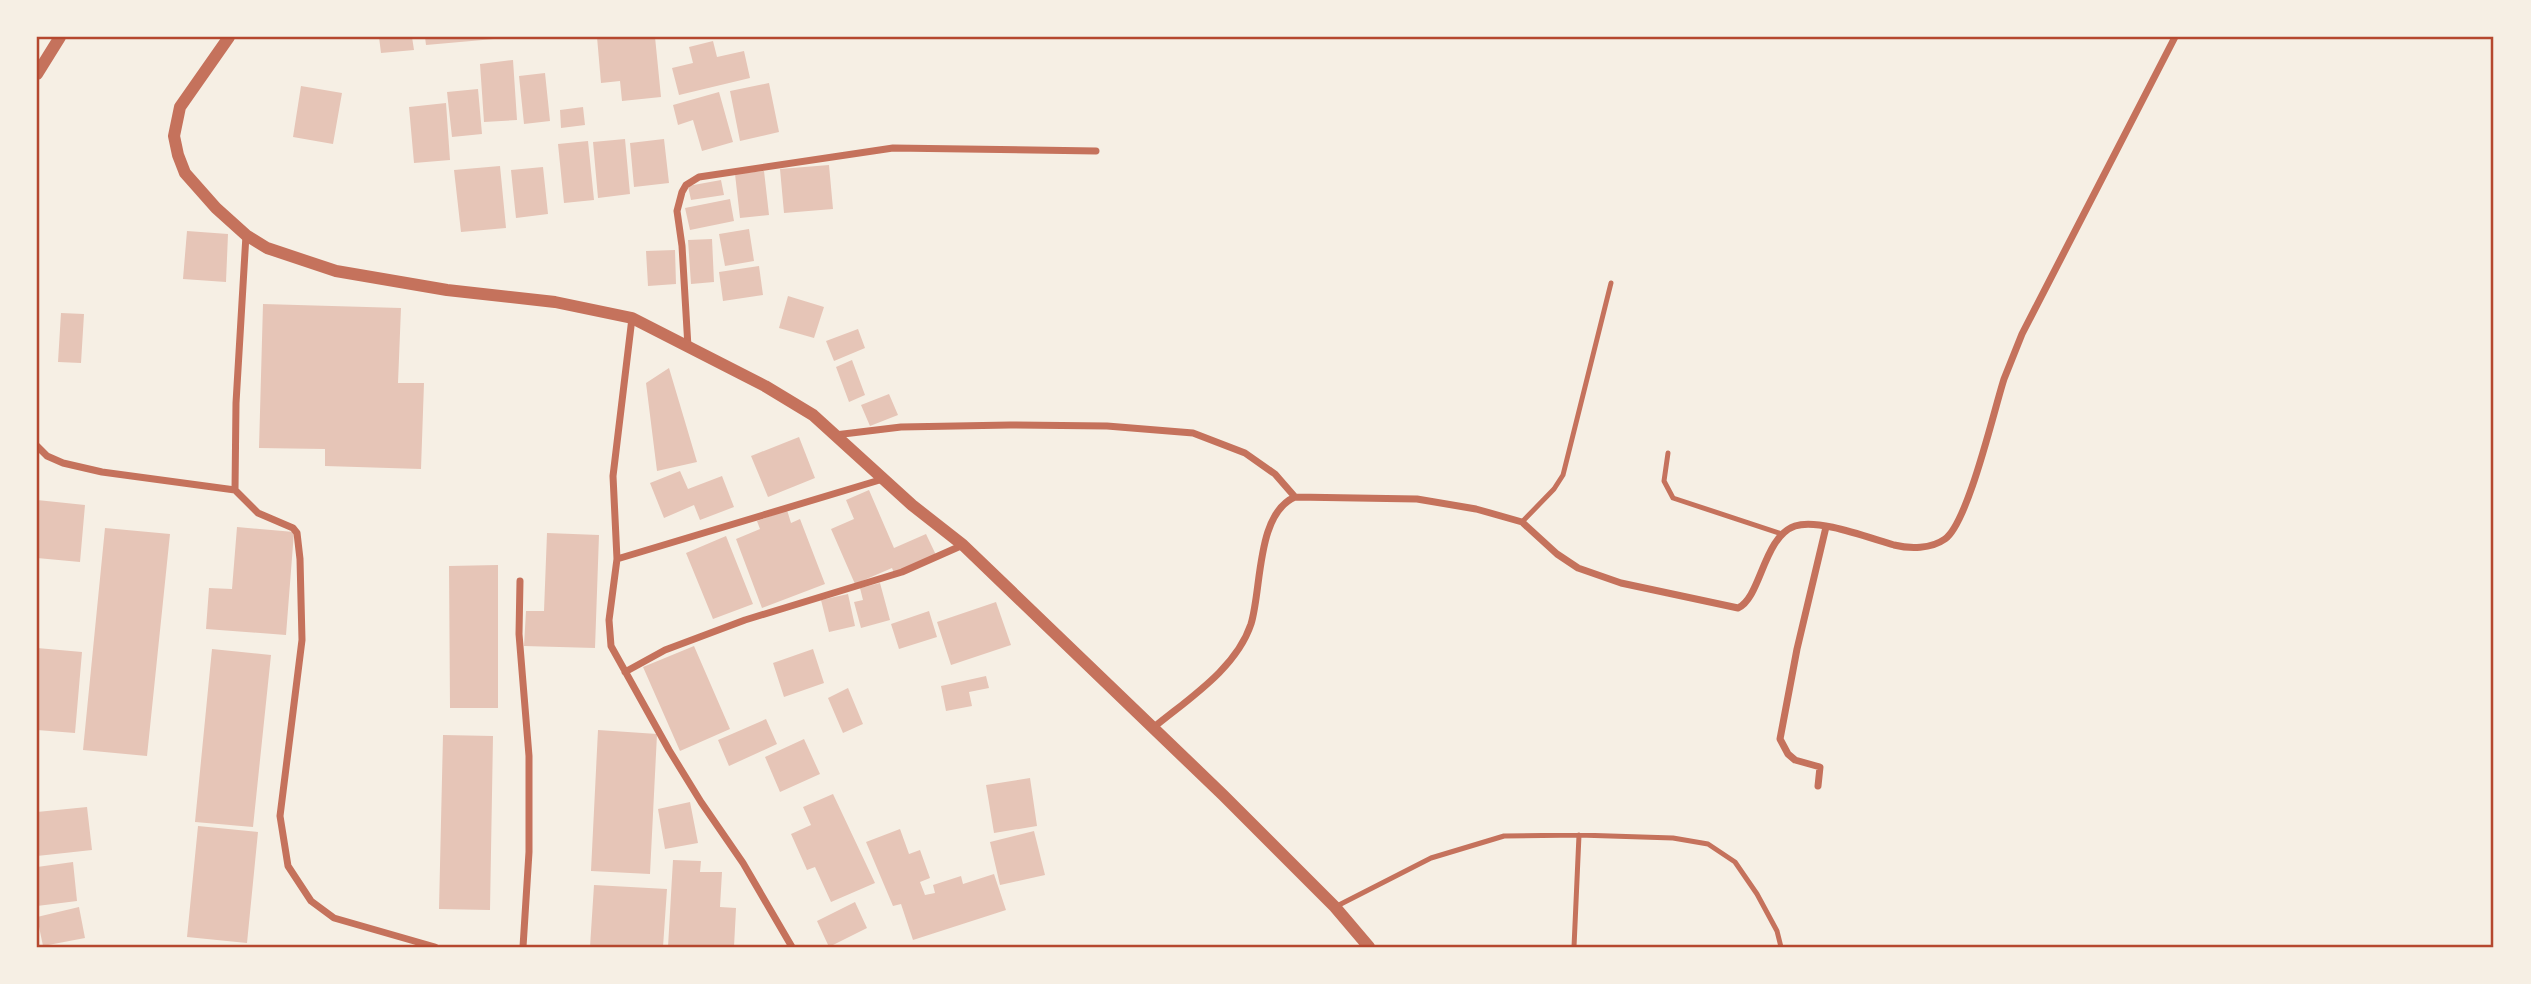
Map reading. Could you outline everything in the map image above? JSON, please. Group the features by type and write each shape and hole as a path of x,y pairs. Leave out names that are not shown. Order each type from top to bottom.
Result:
{"street":[{"path":"37,74 60,37"},
{"path":"229,37 180,107 174,136 185,173 216,208 246,235 267,248 336,271 447,290 555,302 632,318 765,386 813,415 883,479 963,545 1335,907 1369,947"},
{"path":"1153,728 1228,664 1246,639 1257,596 1266,538 1276,513 1288,500 1295,497 1417,499 1476,509 1522,522 1557,554 1578,568 1621,583 1738,608 1751,593 1769,553 1782,534 1789,529 1805,524 1826,527 1917,548 1946,538 1956,526 1978,468 2004,379 2022,334 2175,37"},
{"path":"688,347 682,246 677,211 686,185 699,177 894,148 1096,151"},
{"path":"235,490 236,403 246,235"},
{"path":"632,318 613,476 617,559 610,621 611,646 701,802 743,863 792,947"},
{"path":"835,436 901,427 985,425 1107,426 1193,433 1245,453 1275,474 1295,497"},
{"path":"37,446 47,457 102,472 235,490 258,513 287,524 297,533 302,640 280,816 288,866 311,901 334,918 435,947"},
{"path":"617,559 883,479"},
{"path":"1818,786 1820,767 1795,760 1788,754 1780,739 1797,649 1826,527"},
{"path":"625,672 677,646 744,620 902,572 963,545"},
{"path":"520,580 519,634 529,756 530,852 523,947"}],"lane":[{"path":"1522,522 1554,489 1563,475 1611,283"},
{"path":"1668,453 1664,481 1678,502 1782,534"},
{"path":"1574,947 1579,835"},
{"path":"1335,907 1431,858 1504,836 1673,838 1708,844 1735,862 1777,931 1781,947"}],"building":[{"path":"379,37 412,37 414,50 381,53"},
{"path":"425,37 494,37 494,39 426,45"},
{"path":"597,37 655,37 661,97 622,101 620,81 601,83"},
{"path":"713,41 717,57 744,51 750,78 679,95 672,68 693,63 689,47"},
{"path":"513,60 517,120 484,122 480,64"},
{"path":"545,73 550,121 524,124 519,76"},
{"path":"769,83 779,132 740,141 730,91"},
{"path":"301,86 342,93 333,144 293,137"},
{"path":"478,89 482,134 452,137 447,92"},
{"path":"719,92 733,142 702,151 693,120 678,125 673,105"},
{"path":"446,103 450,160 414,163 409,107"},
{"path":"583,107 585,125 561,128 560,110"},
{"path":"625,139 630,194 598,198 593,142"},
{"path":"664,139 669,183 634,187 630,143"},
{"path":"588,141 594,200 564,203 558,144"},
{"path":"829,165 833,209 784,213 780,169"},
{"path":"500,166 506,228 461,232 454,170"},
{"path":"543,167 548,214 516,218 511,170"},
{"path":"764,171 769,215 740,218 735,174"},
{"path":"721,180 724,195 691,200 688,186"},
{"path":"730,199 734,221 690,230 685,208"},
{"path":"749,229 754,261 725,266 719,234"},
{"path":"187,231 228,234 226,282 183,279"},
{"path":"712,239 714,282 691,284 688,240"},
{"path":"675,250 676,284 648,286 646,251"},
{"path":"759,266 763,295 723,301 719,272"},
{"path":"788,296 824,307 814,338 779,328"},
{"path":"263,304 401,308 398,383 424,383 421,469 325,466 325,449 259,448"},
{"path":"61,313 84,314 81,363 58,362"},
{"path":"858,329 865,348 834,361 826,341"},
{"path":"852,360 865,395 849,402 836,367"},
{"path":"669,368 697,462 657,471 646,383"},
{"path":"889,394 898,415 870,426 861,405"},
{"path":"799,437 815,478 768,497 751,456"},
{"path":"680,471 688,489 722,476 734,507 700,520 694,505 664,518 650,483"},
{"path":"869,490 894,548 926,534 936,555 894,573 892,568 855,584 831,529 854,519 846,500"},
{"path":"37,500 85,505 80,562 37,558"},
{"path":"787,510 791,523 800,519 825,584 762,608 736,539 760,529 757,521"},
{"path":"237,527 294,532 286,635 206,629 209,588 232,589"},
{"path":"105,528 170,534 147,756 83,750"},
{"path":"547,533 599,535 595,648 524,646 526,611 544,611"},
{"path":"726,536 753,604 713,619 686,553"},
{"path":"498,565 498,708 450,708 449,566"},
{"path":"880,583 890,620 861,628 854,602 863,600 860,588"},
{"path":"848,594 855,626 829,632 821,600"},
{"path":"996,602 1011,645 951,665 937,622"},
{"path":"929,611 937,637 899,649 891,624"},
{"path":"694,646 730,729 680,751 643,667"},
{"path":"37,648 82,652 75,733 37,730"},
{"path":"212,649 271,655 253,827 195,822"},
{"path":"813,649 824,683 784,697 773,663"},
{"path":"986,676 989,688 969,692 972,706 946,711 941,686"},
{"path":"848,688 863,724 843,733 828,698"},
{"path":"766,719 777,744 729,766 718,740"},
{"path":"598,730 657,734 650,874 591,871"},
{"path":"443,735 493,736 490,910 439,909"},
{"path":"804,739 820,774 780,792 765,757"},
{"path":"1030,778 1037,826 994,833 986,785"},
{"path":"833,794 875,883 831,902 815,867 807,870 791,834 811,825 803,807"},
{"path":"690,802 698,843 665,849 658,809"},
{"path":"87,807 92,850 37,856 37,812"},
{"path":"198,826 258,832 247,943 187,937"},
{"path":"900,829 909,854 920,850 930,878 920,882 925,895 935,893 933,885 961,876 963,884 994,874 1006,910 913,940 901,904 893,906 866,842"},
{"path":"1034,831 1045,875 1000,885 990,842"},
{"path":"673,860 701,861 700,872 722,872 720,907 736,908 734,947 668,947"},
{"path":"73,862 77,901 37,906 37,867"},
{"path":"594,885 667,889 663,947 590,947"},
{"path":"855,902 867,928 829,947 817,921"},
{"path":"79,907 85,938 43,946 37,917"}]}
